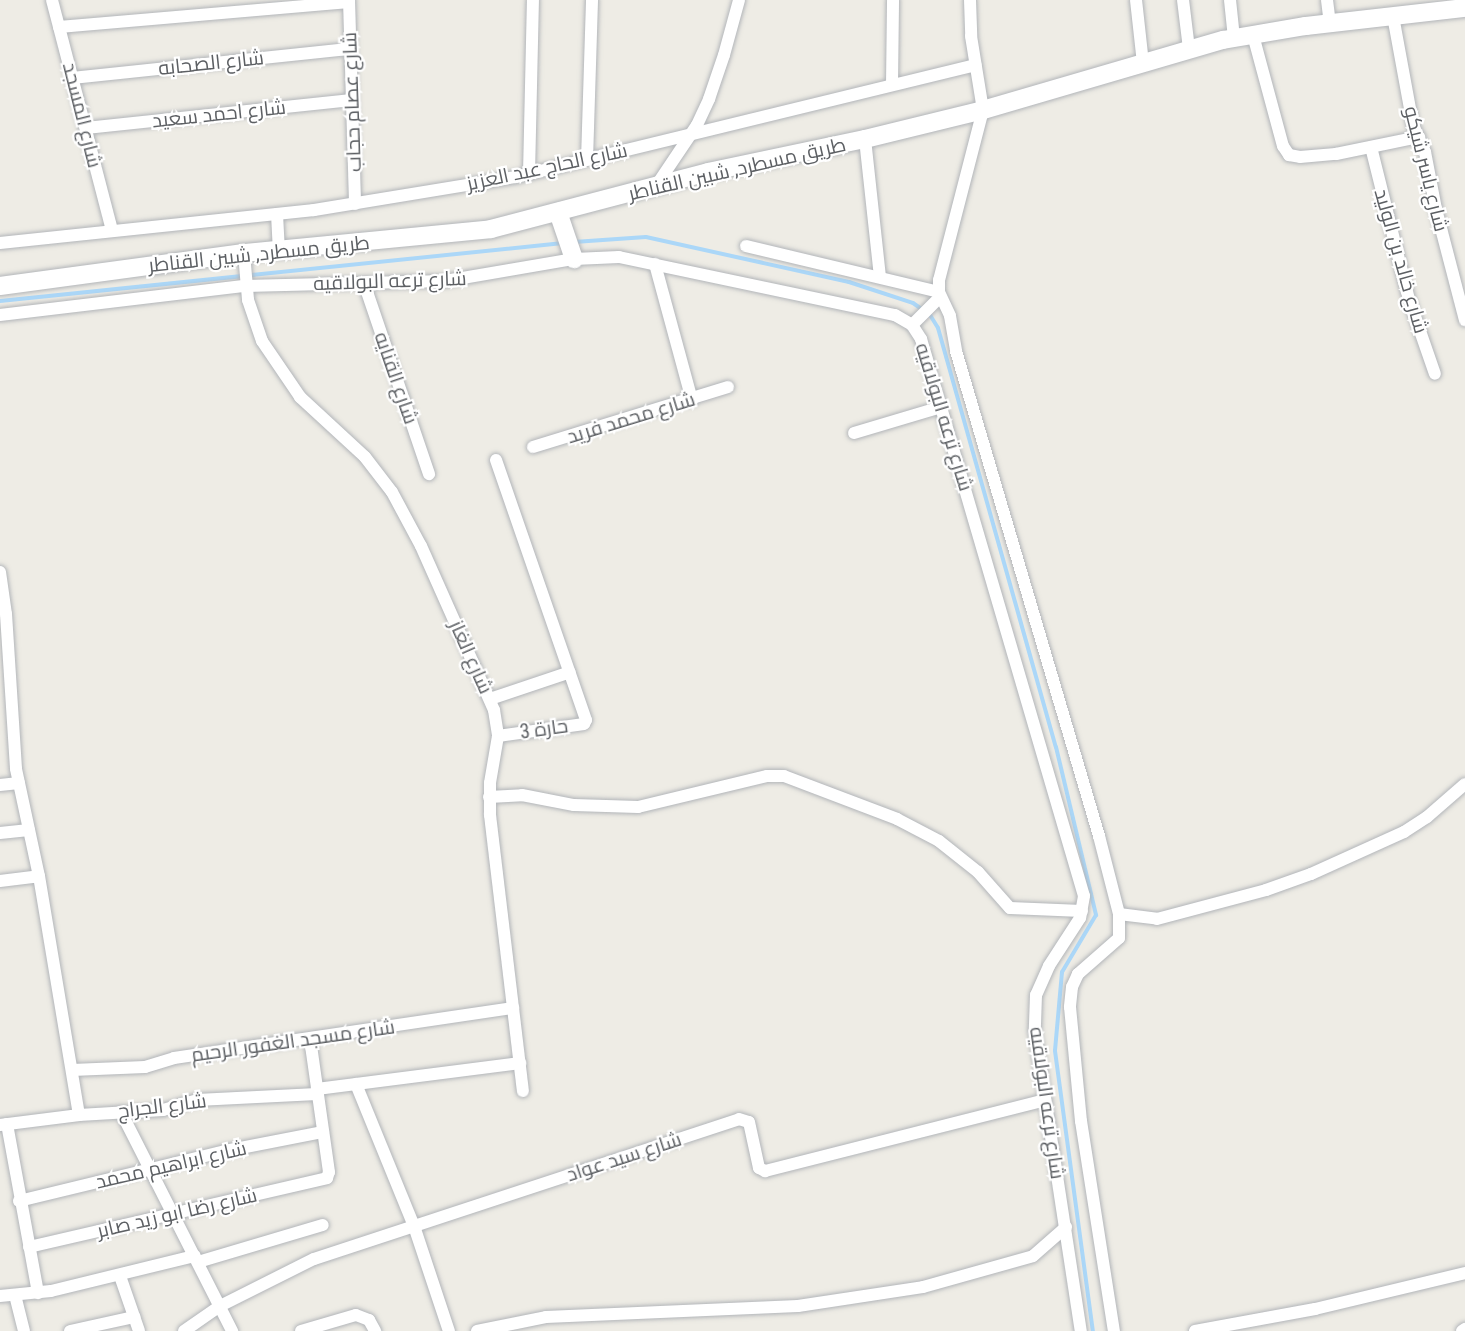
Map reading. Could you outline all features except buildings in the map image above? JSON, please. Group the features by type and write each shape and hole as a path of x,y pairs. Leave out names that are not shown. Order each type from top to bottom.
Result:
{"main road":[{"name":"طريق مسطرد, شبين القناطر","path":"0,286 244,253 491,229 708,172 865,139 983,104 1234,38 1330,23 1465,8"},
{"path":"558,212 573,256"}],"street":[{"name":"شارع المسجد","path":"52,0 112,230"},
{"path":"530,174 533,0"},
{"path":"587,160 592,0"},
{"path":"656,186 690,135 717,77 739,0"},
{"path":"892,85 893,0"},
{"path":"915,322 938,297 939,280 983,104 970,0"},
{"path":"1136,0 1143,63"},
{"path":"1183,0 1189,49"},
{"path":"1230,0 1234,38"},
{"path":"1327,0 1330,23"},
{"path":"59,27 349,1"},
{"name":"شارع عصام حجاب","path":"349,1 355,204"},
{"name":"شارع ياسر شيكو","path":"1393,16 1413,125 1425,152 1436,209 1465,320"},
{"path":"1253,35 1283,146 1289,154 1300,157 1336,154 1419,137"},
{"name":"شارع الصحابه","path":"72,78 350,49"},
{"name":"شارع الحاج عبد العزيز","path":"0,243 355,204 530,174 892,85 977,70"},
{"name":"شارع احمد سعيد","path":"86,128 352,100"},
{"path":"865,139 880,277"},
{"name":"شارع خالد بن الوليد","path":"1371,147 1406,287 1435,374"},
{"path":"277,214 279,251"},
{"path":"746,246 880,277 938,297"},
{"name":"شارع الغاز","path":"244,253 246,286 256,328 281,373 316,416 364,457 392,492 421,546 490,699 498,736 489,797 523,1091"},
{"name":"شارع ترعه البولاقيه","path":"0,315 246,286 470,279 573,256 619,257 895,315 915,322 1084,896 1082,911 1048,966 1036,995 1035,1032 1081,1331"},
{"path":"655,264 692,399"},
{"name":"شارع القنايه","path":"364,283 429,474"},
{"name":"شارع ترعه البولاقيه","path":"938,297 950,316 956,351 1099,836 1119,914 1119,938 1078,974 1072,987 1070,1007 1080,1109 1114,1331"},
{"name":"شارع محمد فريد","path":"533,447 728,387"},
{"path":"854,433 941,407"},
{"path":"490,699 570,672 496,460"},
{"path":"0,572 6,614 14,746 19,783 39,876 79,1115"},
{"name":"حارة 3","path":"498,736 584,724 586,718 570,672"},
{"path":"489,797 522,795 574,805 638,807 767,776 784,776 897,819 939,841 978,872 1010,908 1082,911"},
{"path":"0,785 19,783"},
{"path":"1119,914 1157,919 1266,890 1311,874 1404,832 1427,817 1465,784"},
{"path":"0,833 29,830"},
{"path":"0,881 39,876"},
{"name":"شارع مسجد الغفور الرحيم","path":"72,1070 145,1067 174,1058 513,1008"},
{"path":"310,1038 323,1132"},
{"name":"شارع الجراج","path":"3,1124 79,1115 162,1110 197,1100 317,1091 520,1063"},
{"path":"356,1084 414,1226 449,1331"},
{"name":"شارع سيد عواد","path":"184,1331 220,1306 314,1259 739,1119 749,1122 759,1168 765,1171 1045,1100"},
{"path":"121,1112 232,1331"},
{"path":"3,1124 38,1293"},
{"name":"شارع ابراهيم محمد","path":"19,1201 150,1169 323,1132"},
{"name":"شارع رضا ابو زيد صابر","path":"29,1247 324,1180 329,1172 323,1132"},
{"path":"0,1296 38,1293 120,1276 196,1259 323,1225"},
{"path":"477,1331 546,1317 798,1306 922,1287 1033,1256 1066,1227"},
{"path":"1195,1331 1315,1309 1465,1273"},
{"path":"120,1276 139,1331"},
{"path":"15,1295 24,1331"},
{"path":"301,1331 356,1315 369,1320 375,1331"},
{"path":"78,1330 134,1317"}],"waterway":[{"path":"574,242 646,237 849,282 913,303 930,315 938,328 1056,747 1096,915 1062,972 1055,1051 1093,1331"},
{"path":"0,301 563,243"}]}
